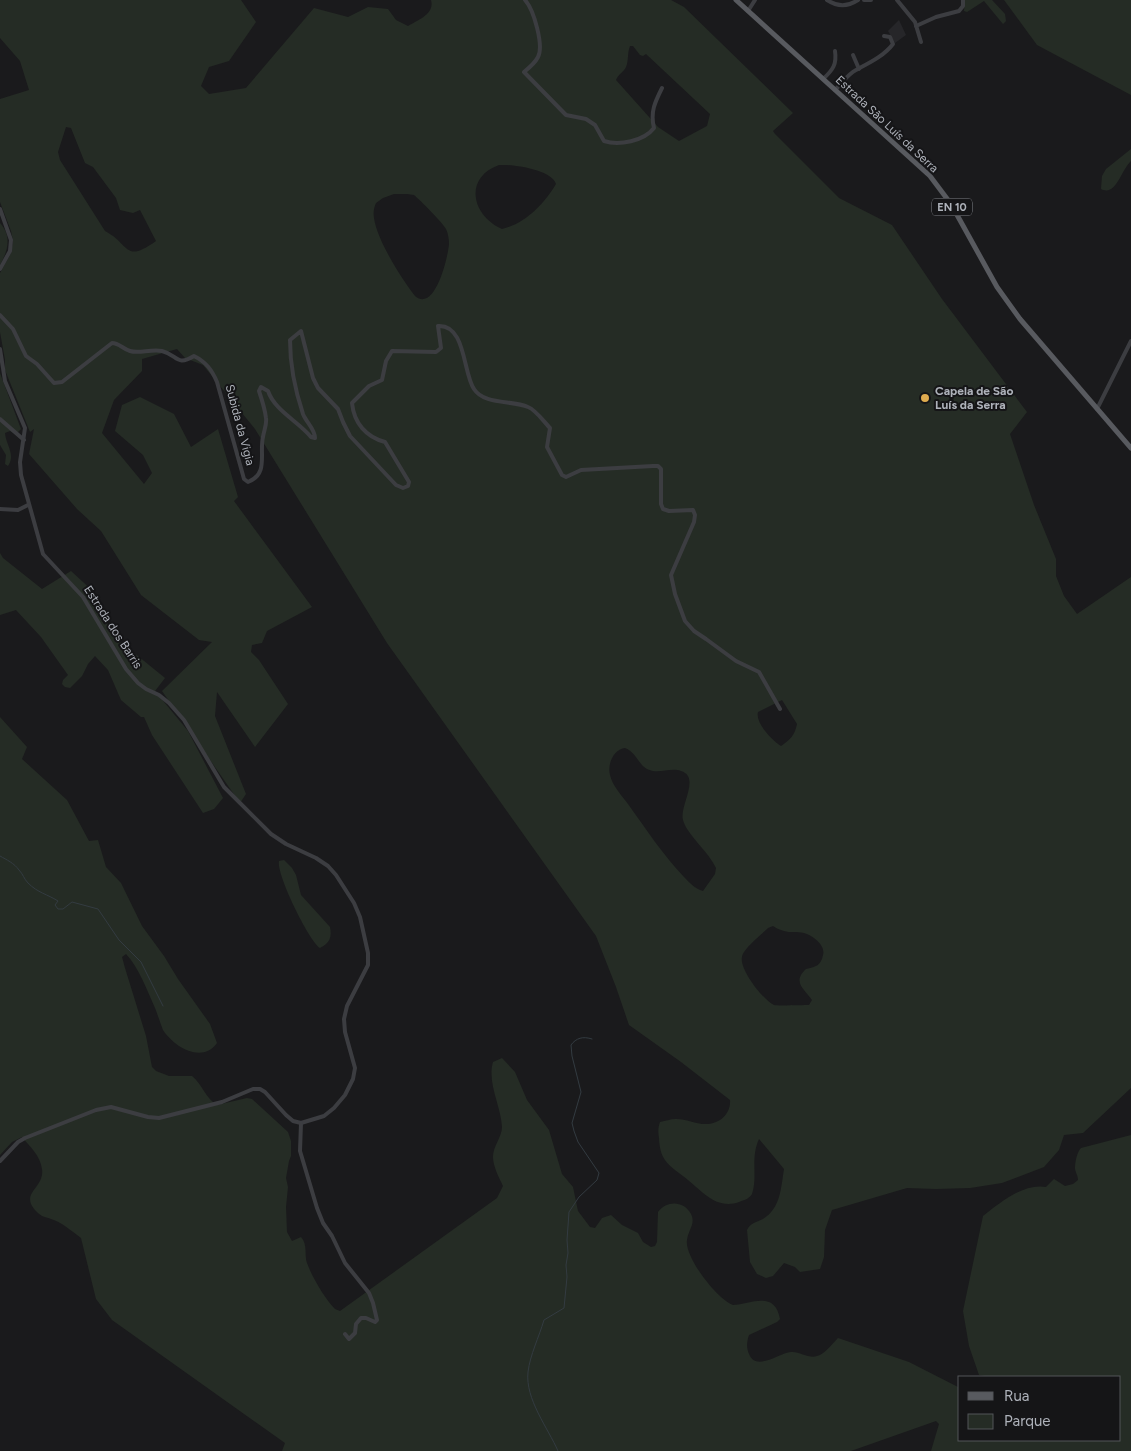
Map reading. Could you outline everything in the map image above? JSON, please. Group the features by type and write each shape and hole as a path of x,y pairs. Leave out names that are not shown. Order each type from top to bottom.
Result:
{"main road":[{"name":"Estrada São Luís da Serra","path":"736,0 920,166 939,186 1007,302 1030,332 1131,448"}],"street":[{"path":"525,0 529,4 534,18 540,45 538,56 524,72 566,115 586,119 594,124 604,141 610,144 646,136 654,128 652,118 653,106 662,88"},
{"path":"748,11 755,0"},
{"path":"827,0 839,6 846,6 858,0"},
{"path":"864,0 871,0"},
{"path":"897,0 916,26 921,42"},
{"path":"916,26 936,17 959,11 963,6 963,0"},
{"path":"835,90 847,77 888,51 893,44 890,37 884,36"},
{"path":"823,79 833,70 836,60 835,51"},
{"path":"854,55 859,69"},
{"path":"0,209 11,240 10,251 0,269"},
{"name":"Subida da Vigia","path":"0,315 13,329 26,356 37,364 54,383 62,382 112,343 116,343 131,352 164,351 179,361 188,360 194,356 198,358 212,369 244,479 248,482 254,480 259,474 263,463 262,438 266,426 266,418 259,392 261,388 268,391 272,400 304,428 311,438 315,438 315,432 303,415 290,356 290,340 301,331 313,378 318,388 338,409 342,422 355,442 396,485 403,488 408,486 410,482 385,442 374,439 358,422 353,413 352,403 369,386 382,380 386,361 392,350 436,352 440,348 438,326 449,329 456,336 464,353 467,372 472,387 477,394 490,399 529,407 550,428 547,447 562,475 566,477 581,470 658,466 660,469 661,504 663,509 669,511 693,510 695,515 694,522 672,575 675,594 685,621 694,631 736,660 759,672 780,709"},
{"path":"1097,409 1131,341"},
{"name":"Estrada dos Barris","path":"0,349 5,381 25,428 20,462 21,471 28,505 43,554 83,597 126,669 146,689 169,703 194,734 224,787 271,834 328,866 354,903 364,934 368,965 347,1006 344,1019 345,1032 355,1068 353,1079 345,1095 334,1108 324,1116 301,1123"},
{"path":"0,419 24,440"},
{"path":"0,509 18,510 28,505"},
{"path":"0,1161 18,1142 25,1138 96,1110 111,1107 148,1118 159,1118 204,1108 253,1088 260,1089 293,1121 301,1123 300,1150 317,1208 345,1263 368,1293 373,1303 377,1320 375,1322 361,1318 356,1324 355,1333 349,1339 345,1334"}],"shaded area":[{"path":"899,20 906,35 895,43 888,31"}],"green space":[{"path":"0,0 241,0 256,22 229,61 209,67 201,86 209,94 246,88 314,8 348,17 368,7 388,9 396,20 408,26 428,13 432,5 431,0 671,0 684,7 793,113 773,131 775,134 839,198 892,225 942,299 1027,412 1010,434 1034,505 1056,559 1056,576 1064,596 1077,614 1131,577 1131,1088 1083,1133 1064,1135 1059,1150 1044,1167 1002,1183 970,1188 907,1188 832,1210 825,1230 824,1257 820,1269 800,1272 795,1267 784,1263 773,1276 766,1278 757,1274 750,1262 747,1230 752,1224 769,1214 777,1203 784,1169 759,1139 754,1160 754,1187 752,1194 739,1202 724,1204 705,1194 667,1163 661,1153 658,1132 660,1122 676,1119 700,1124 717,1122 727,1113 730,1100 629,1025 596,936 387,643 255,429 203,365 185,358 177,349 142,359 142,371 114,400 102,433 144,484 152,473 143,455 115,431 122,405 140,397 174,414 191,447 218,429 238,497 234,501 312,607 267,631 262,643 252,645 251,652 259,660 288,704 255,747 217,692 215,716 246,794 240,803 162,691 212,642 199,640 141,595 101,531 77,509 29,454 34,429 30,432 5,370 0,332 0,273 11,253 13,241 0,202 0,99 29,90 20,61 0,38","holes":["630,46 633,46 640,55 646,54 710,114 707,126 679,141 658,127 616,80 626,67","66,127 71,128 85,163 93,167 116,198 120,210 133,213 140,210 156,241 146,248 132,251 105,231 60,160 58,152","499,165 505,165 540,172 553,179 556,184 534,212 519,223 502,229 492,223 478,206 476,188 480,179 488,171","394,194 414,195 446,229 449,244 446,260 439,281 429,297 422,299 415,296 390,258 376,227 374,214 376,203","782,700 797,724 792,737 781,746 765,731 758,712","625,748 629,750 644,767 651,771 677,770 687,774 689,785 683,820 689,832 716,868 715,874 703,891 691,884 676,869 615,786 609,771 612,758 618,751","773,926 786,932 804,933 814,938 820,944 823,951 821,962 815,967 806,969 800,978 803,989 812,1000 809,1005 774,1005 769,1002 753,984 744,969 742,957 749,946 768,928"]},
{"path":"965,0 992,0 1005,14 1006,21 1003,24 984,1 967,12 964,11"},
{"path":"1004,0 1131,0 1131,95 1037,45"},
{"path":"1131,149 1131,161 1118,181 1111,189 1101,189 1102,176 1106,169"},
{"path":"0,223 6,233 8,244 0,265"},
{"path":"0,373 21,429 16,434 10,431 5,433 11,454 8,466 5,464 6,455 0,445"},
{"path":"0,553 3,558 42,589 71,571 96,594 102,614 117,639 165,678 155,691 188,731 223,798 214,809 203,813 152,735 144,717 141,717 121,700 108,670 95,656 88,664 82,676 70,688 65,687 62,684 63,680 68,675 41,637 16,610 0,615"},
{"path":"0,717 27,747 22,759 67,800 89,841 98,840 106,867 121,883 142,926 210,1024 217,1043 211,1049 196,1053 188,1051 174,1042 163,1030 142,980 126,954 122,957 146,1036 152,1067 156,1071 169,1076 192,1076 217,1105 247,1098 252,1099 288,1132 291,1141 291,1156 286,1178 288,1187 286,1207 287,1232 292,1241 301,1237 303,1240 309,1269 323,1294 335,1309 340,1311 497,1198 503,1186 495,1168 493,1157 502,1127 493,1086 492,1070 493,1062 502,1058 515,1072 527,1100 549,1130 562,1174 573,1187 578,1211 590,1227 595,1228 602,1218 611,1215 622,1225 638,1233 643,1242 651,1247 655,1246 657,1242 658,1212 666,1205 680,1204 688,1210 693,1221 687,1240 691,1257 711,1287 733,1305 754,1301 773,1304 780,1319 749,1335 747,1349 752,1359 762,1362 791,1352 814,1357 826,1351 838,1338 909,1362 958,1387 958,1441 1121,1441 1121,1376 979,1375 969,1346 963,1311 983,1216 1020,1191 1029,1188 1046,1187 1054,1179 1065,1186 1073,1184 1078,1180 1075,1166 1077,1155 1081,1148 1131,1135 1131,1451 931,1451 939,1424 936,1421 851,1451 282,1451 285,1443 112,1320 96,1299 81,1238 58,1222 41,1215 32,1206 31,1196 42,1176 41,1164 37,1155 22,1137 12,1142 0,1155"},
{"path":"284,860 296,875 301,895 330,927 330,939 320,948 315,943 294,907 279,868 279,861"}],"waterway":[{"path":"0,856 15,865 32,886 58,901 55,905 58,909 63,909 72,902 98,909 119,940 141,962 163,1006"},
{"path":"558,1451 534,1403 528,1382 528,1372 544,1320 564,1308 569,1212 579,1197 597,1180 599,1173 578,1142 572,1123 581,1092 571,1045 580,1038 592,1039"}],"place":[{"name":"Capela de São Luís da Serra","path":"925,398"}]}
